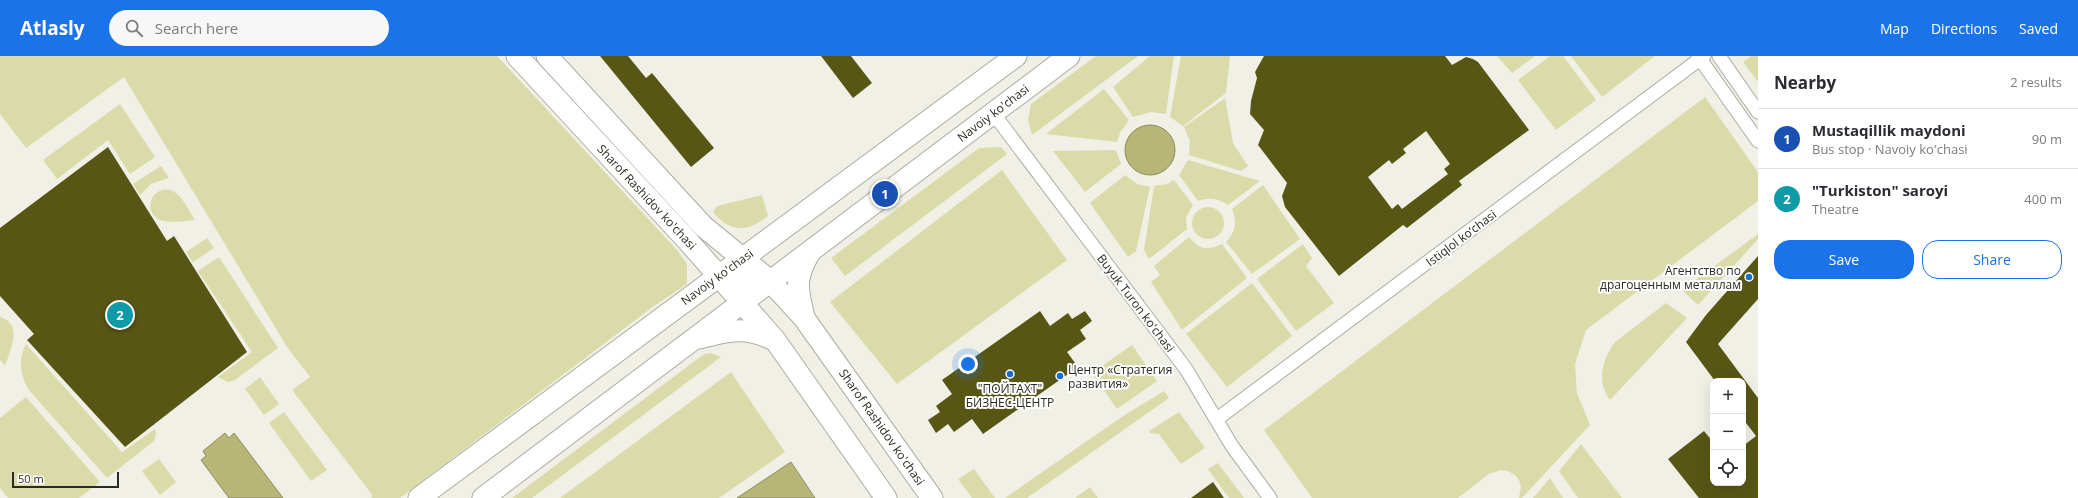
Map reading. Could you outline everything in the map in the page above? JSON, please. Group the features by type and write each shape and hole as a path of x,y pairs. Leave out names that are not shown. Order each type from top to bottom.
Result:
{"main road":[{"name":"Sharof Rashidov ko'chasi","path":"517,56 687,240 717,276 775,340 886,498"},
{"name":"Sharof Rashidov ko'chasi","path":"547,56 703,226 770,281 804,318 932,498"},
{"name":"Navoiy ko'chasi","path":"418,498 717,276 805,214 1016,56"},
{"name":"Navoiy ko'chasi","path":"688,344 1069,56"},
{"name":"Sharof Rashidov ko'chasi","path":"804,318 797,282 802,265 811,250"},
{"path":"742,303 743,258"},
{"path":"483,498 688,344 708,336 737,331 758,332 775,340"}],"street":[{"path":"1719,56 1758,112"},
{"path":"1701,57 1758,141"},
{"name":"Istiqlol ko‘chasi","path":"1217,419 1701,57"},
{"name":"Buyuk Turon ko'chasi","path":"993,113 1186,369 1232,446 1270,498"}],"green space":[{"path":"0,56 497,56 677,250 687,264 687,284 654,306 400,498 371,498 373,496 292,390 310,377 287,347 124,77 26,148 0,114"},
{"path":"1096,56 1138,56 1032,135 1028,120 1031,104"},
{"path":"1150,56 1174,56 1166,114 1151,112 1133,117 1113,87"},
{"path":"1181,56 1230,56 1226,93 1183,126 1170,117"},
{"path":"1497,56 1535,56 1512,73"},
{"path":"1550,56 1563,56 1596,100 1556,130 1518,80"},
{"path":"1571,56 1655,56 1602,97"},
{"path":"1751,56 1758,56 1758,82 1743,62"},
{"path":"1104,89 1129,120 1120,133 1117,142 1046,134"},
{"path":"1705,97 1758,172 1758,201 1586,330 1575,364 1577,393 1590,425 1522,498 1519,498 1521,487 1519,480 1515,475 1508,471 1501,470 1489,474 1458,498 1312,498 1264,430"},
{"path":"1225,98 1233,143 1248,166 1241,171 1189,155 1190,141 1184,127"},
{"path":"120,104 155,157 130,174 108,140 57,179 43,160"},
{"path":"1001,147 1007,154 845,276 831,258 979,148"},
{"path":"1116,150 1121,164 1085,192 1053,151"},
{"path":"1188,160 1260,181 1228,205 1213,199 1198,201 1179,175"},
{"path":"161,166 169,178 151,184 140,195 133,184"},
{"path":"1002,170 1067,260 897,384 830,302"},
{"path":"1125,175 1137,184 1150,187 1136,251 1128,257 1090,203"},
{"path":"1174,180 1193,205 1186,217 1187,229 1149,259 1144,250 1154,186 1167,184"},
{"path":"1263,185 1300,239 1252,274 1226,242 1235,227 1235,219 1232,209"},
{"path":"162,190 173,191 178,195 186,204 195,220 168,222 154,216 150,207 151,202 153,197"},
{"path":"762,195 768,216 746,228 733,227 726,224 713,212 717,206"},
{"path":"1205,207 1211,207 1220,211 1224,223 1220,235 1211,239 1205,239 1196,235 1192,226 1192,220 1196,211"},
{"path":"1758,234 1758,239 1698,305 1682,290"},
{"path":"1189,237 1197,245 1204,248 1212,248 1222,244 1247,278 1182,330 1151,282 1160,275 1154,266"},
{"path":"207,238 214,248 193,262 186,252"},
{"path":"1303,244 1312,258 1306,266 1334,303 1296,331 1257,279"},
{"path":"219,257 278,348 235,380 228,382 218,377 252,352 198,271"},
{"path":"1252,283 1292,336 1227,387 1186,334"},
{"path":"1666,303 1687,318 1610,400 1603,385 1602,371 1610,349 1615,342"},
{"path":"0,317 7,320 12,326 13,332 12,346 5,366 0,360"},
{"path":"26,344 122,452 155,429 156,435 154,441 107,478 28,389 23,378 21,366 23,350"},
{"path":"1132,345 1157,381 1117,409 1092,373"},
{"path":"710,353 721,357 532,498 512,498 704,354"},
{"path":"731,372 785,452 719,498 560,498"},
{"path":"260,377 279,404 264,415 245,389"},
{"path":"1164,391 1169,398 1027,498 1005,498 1123,416"},
{"path":"26,397 100,482 79,498 8,498 0,488 0,418"},
{"path":"284,412 327,470 311,481 269,423"},
{"path":"1179,412 1205,448 1181,464 1159,434 1150,433 1149,431"},
{"path":"1581,444 1622,498 1578,498 1559,471"},
{"path":"159,459 176,482 160,495 142,471"},
{"path":"1218,463 1244,498 1229,498 1208,469"},
{"path":"974,469 995,498 972,498 958,479"},
{"path":"1550,478 1563,498 1533,498"},
{"path":"1090,487 1098,498 1075,498"}],"shaded area":[{"path":"1150,125 1160,127 1168,132 1173,140 1175,150 1173,160 1168,168 1160,173 1150,175 1140,173 1132,168 1127,160 1125,150 1127,140 1132,132 1140,127"},
{"path":"225,433 229,438 234,433 283,498 229,498 201,460 206,456 203,451"},
{"path":"791,462 815,498 737,498"}],"building":[{"path":"600,56 628,56 646,78 652,73 714,148 691,167"},
{"path":"821,56 851,56 872,83 853,98"},
{"path":"1264,56 1445,56 1452,65 1466,57 1478,62 1529,130 1459,181 1462,185 1407,228 1403,225 1339,276 1285,207 1282,196 1287,183 1258,145 1264,130 1250,114 1251,101 1257,78 1255,72","holes":["1426,131 1450,164 1444,169 1448,174 1402,209 1398,204 1392,209 1368,177 1389,160 1392,164 1406,153 1403,149"]},
{"path":"108,147 167,241 174,236 247,352 125,447 27,340 34,334 0,296 0,228"},
{"path":"1758,256 1758,299 1718,344 1743,378 1713,378 1686,342 1706,315"},
{"name":"\"ПОЙТАХТ\" БИЗНЕС-ЦЕНТР","path":"1040,311 1050,326 1068,313 1072,319 1085,311 1092,321 1080,330 1086,339 1067,352 1078,367 983,434 972,419 954,432 948,424 936,433 928,420 940,412 936,406 952,394 942,380"},
{"path":"1746,382 1758,398 1758,498 1699,498 1668,459 1704,431 1710,438 1710,486 1746,486 1746,444 1756,436 1746,423"},
{"path":"1213,482 1224,498 1191,498"}],"place":[{"name":"Mustaqillik maydoni","path":"885,194"},
{"name":"Агентство по драгоценным металлам","path":"1749,277"},
{"name":"\"Turkiston\" saroyi","path":"120,315"},
{"name":"\"ПОЙТАХТ\" БИЗНЕС-ЦЕНТР","path":"1010,374"},
{"name":"Центр «Стратегия развития»","path":"1060,376"}]}
